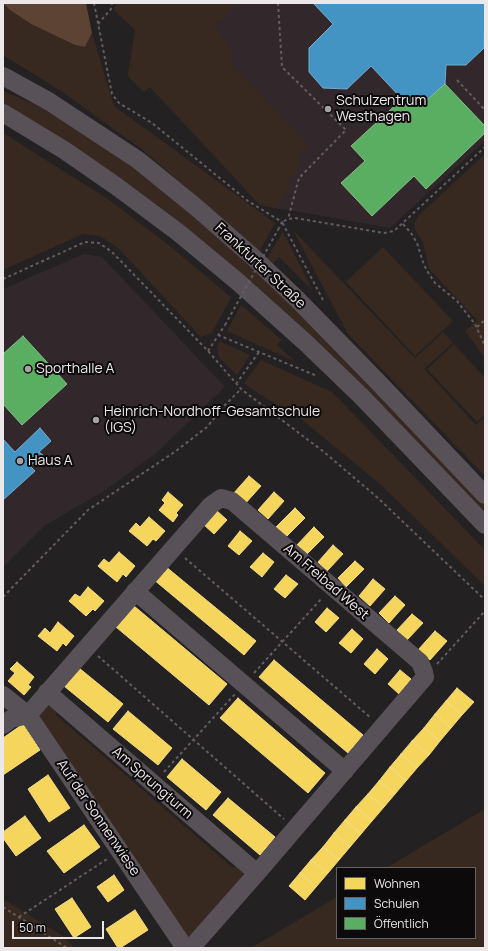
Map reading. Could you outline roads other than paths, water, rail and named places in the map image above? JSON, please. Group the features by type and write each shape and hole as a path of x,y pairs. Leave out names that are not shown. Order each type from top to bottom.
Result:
{"street":[{"name":"Frankfurter Straße","path":"3,76 50,102 138,160 253,257 298,300 378,382 485,495"},
{"name":"Frankfurter Straße","path":"3,113 64,150 116,186 179,233 238,282 361,396 485,525"},
{"name":"Am Freibad West","path":"28,715 211,505 222,498 232,501 420,662 425,677 345,772"},
{"path":"135,591 345,772 191,948"},
{"name":"Am Sprungturm","path":"47,692 257,873"},
{"name":"Auf der Sonnenwiese","path":"3,695 28,715 185,948"},
{"path":"3,725 11,718 28,715"}],"place":[{"name":"Schulzentrum Westhagen","path":"328,109"},
{"name":"Sporthalle A","path":"28,369"},
{"name":"Heinrich-Nordhoff-Gesamtschule (IGS)","path":"96,420"},
{"name":"Haus A","path":"20,461"}]}
